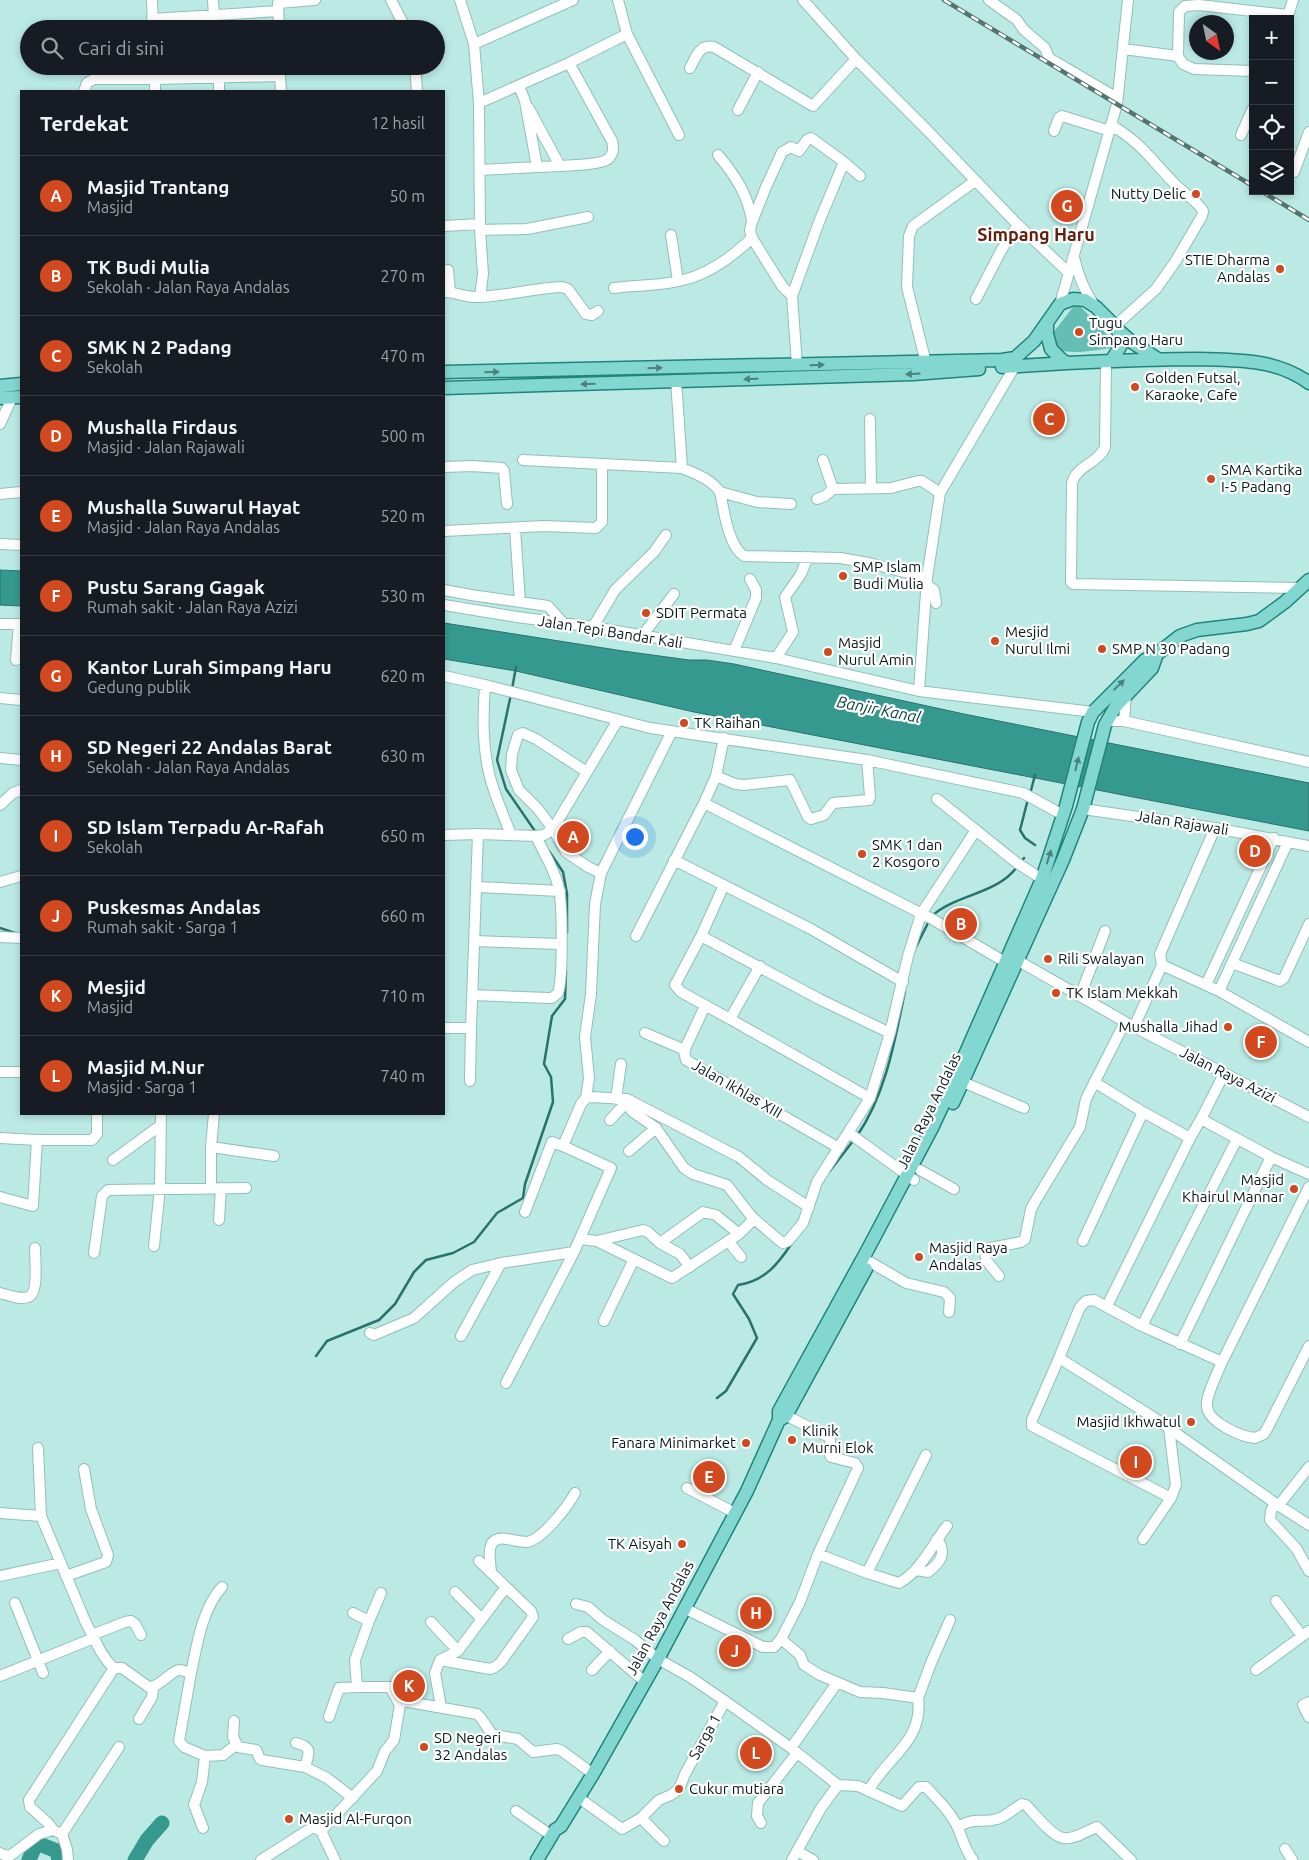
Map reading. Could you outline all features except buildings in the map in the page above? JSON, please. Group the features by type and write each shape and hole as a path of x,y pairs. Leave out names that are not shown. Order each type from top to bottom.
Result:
{"main road":[{"path":"1015,362 1034,341 1060,304 1073,299 1086,300 1096,307 1133,343 1158,359"},
{"path":"1047,323 1047,334 1051,349 1066,362"},
{"path":"1108,361 1120,347 1121,340 1116,327"},
{"path":"445,388 913,374 1015,362 1158,359 1248,361 1282,369 1309,383"},
{"path":"445,372 1002,360 1015,362"},
{"path":"710,367 710,381"},
{"path":"531,371 532,386"},
{"path":"0,386 20,381"},
{"path":"1090,717 1145,660 1158,654 1172,641 1188,633 1204,629 1259,621 1280,607 1305,584"},
{"name":"Jalan Raya Andalas","path":"1046,882 1063,860 1084,806 1107,723 1116,706 1152,668 1158,654"},
{"name":"Jalan Raya Andalas","path":"824,1338 870,1262 913,1175 946,1098 980,1031 1046,882 1090,717"},
{"name":"Jalan Raya Andalas","path":"537,1860 555,1830 561,1826 579,1798 658,1659 735,1513 781,1416 963,1082 980,1031"},
{"name":"Jalan Raya Andalas","path":"545,1860 561,1833 561,1826"}],"street":[{"path":"152,0 153,20"},
{"path":"213,0 214,16"},
{"path":"184,20 315,0"},
{"path":"391,0 401,20"},
{"path":"460,0 474,44 479,103 480,227 483,274 480,297"},
{"path":"474,44 573,0"},
{"path":"618,0 627,34 679,135"},
{"path":"803,0 856,59 1018,225 1068,272"},
{"path":"989,0 1017,20 1024,30 1045,48 1049,58 1117,98"},
{"path":"1060,304 1117,98 1128,0"},
{"path":"1288,15 1293,0"},
{"path":"278,5 279,20"},
{"path":"1249,71 1194,69 1183,64 1178,56 1180,12 1185,6 1199,5 1272,15"},
{"path":"479,103 570,63 627,34"},
{"path":"690,68 700,50 710,46 758,72 813,106 856,59"},
{"path":"1123,49 1178,56"},
{"path":"480,170 560,166 602,162 607,159 613,150 612,141 570,63"},
{"path":"738,110 758,72"},
{"path":"155,75 155,90"},
{"path":"84,90 87,83 94,79 218,78 245,75"},
{"path":"280,75 281,90"},
{"path":"415,75 416,90"},
{"path":"218,78 219,90"},
{"path":"520,86 525,100 560,166"},
{"path":"525,100 537,167"},
{"path":"1054,131 1059,118 1064,116 1110,128 1129,136 1142,146 1172,181 1199,205 1203,211 1202,216 1175,262 1156,289 1116,327"},
{"path":"1241,135 1249,117"},
{"path":"1294,172 1309,132"},
{"path":"792,296 782,286 752,238 750,230 782,152 788,148 799,151 807,140 811,138 860,176"},
{"path":"718,156 730,169 740,185 750,207 752,222"},
{"path":"797,365 792,296 819,222 844,162"},
{"path":"926,363 908,287 909,236 913,226 975,181"},
{"path":"445,226 526,229 588,218"},
{"path":"976,299 1002,249 1018,225"},
{"path":"671,235 678,281"},
{"path":"614,288 678,281 694,277 716,266 740,250 752,238"},
{"path":"1074,256 1079,278 1085,292 1096,307"},
{"path":"448,270 447,292 466,297 480,297 562,287 568,289 586,314 592,315 598,311"},
{"path":"1108,361 1104,450 1077,473 1072,483 1070,582 1075,584 1305,584"},
{"path":"919,691 926,581 940,493 1015,362"},
{"path":"676,380 682,468"},
{"path":"0,424 11,398"},
{"path":"870,419 871,488"},
{"path":"523,460 602,466 682,468 703,477 715,485 720,492 731,537 740,554 744,556 856,560 926,581 936,592 936,603"},
{"path":"823,460 833,489"},
{"path":"445,531 544,526 599,527 602,522 602,466"},
{"path":"445,467 502,468 504,471 507,504"},
{"path":"817,499 825,496 833,489 890,488 922,481 940,493"},
{"path":"0,494 20,492"},
{"path":"720,492 758,502 791,504"},
{"path":"515,528 520,602"},
{"path":"593,627 615,590 654,552 666,535"},
{"path":"0,544 20,545"},
{"path":"776,658 792,632 786,597 801,574 808,557"},
{"path":"734,651 756,598 756,590 750,579"},
{"path":"445,590 548,606 564,624"},
{"path":"642,636 674,594"},
{"name":"Jalan Tepi Bandar Kali","path":"445,605 593,627 776,658 919,691 1090,717"},
{"path":"0,624 20,624 16,660"},
{"path":"445,676 487,685 618,720 672,731 867,760 1023,793 1065,810"},
{"path":"487,685 482,724 486,759 490,778 511,835"},
{"path":"1124,721 1126,694"},
{"path":"0,698 20,700"},
{"path":"445,835 539,836 553,829 618,720"},
{"path":"1107,723 1124,721 1309,762"},
{"path":"563,1146 581,1104 586,1098 589,1078 585,1037 591,994 595,904 601,873 672,731"},
{"path":"587,772 536,739 523,733 518,735 512,754 511,770 519,790 538,809 553,829 566,852 601,873"},
{"path":"636,936 716,776 724,738"},
{"path":"0,758 20,760"},
{"path":"716,776 744,786 790,780 808,817 811,819 824,815 833,803 869,799 867,760"},
{"path":"0,805 13,793 20,790"},
{"path":"937,799 1021,865 1046,882"},
{"name":"Jalan Raya Azizi","path":"704,803 1080,996 1129,1024 1309,1117"},
{"name":"Jalan Rajawali","path":"1084,806 1274,838 1309,846"},
{"path":"999,1276 986,1260 985,1252 990,1248 1021,1242 1025,1239 1031,1209 1080,1127 1086,1099 1094,1082 1162,965 1160,954 1215,828"},
{"path":"586,1098 593,1096 621,1101 656,1128 684,1168 693,1174 727,1185 754,1219 780,1242 790,1240 803,1223 815,1186 839,1148 853,1136 870,1098 890,1033 908,956 926,917 976,830"},
{"path":"470,1081 478,834"},
{"path":"472,995 548,998 556,996 560,989 560,891 539,836"},
{"path":"1206,985 1274,838"},
{"path":"1219,991 1288,842"},
{"path":"674,860 811,929 903,982"},
{"path":"0,882 20,876"},
{"path":"724,885 676,985 678,990 870,1098"},
{"path":"477,887 560,891"},
{"path":"1238,916 1251,922"},
{"path":"1232,963 1280,982 1284,978 1309,924"},
{"path":"1080,996 1105,931"},
{"path":"0,936 20,938"},
{"path":"701,936 821,1000 890,1033"},
{"path":"474,942 561,944"},
{"path":"1162,965 1219,991 1309,1042"},
{"path":"730,1019 760,966"},
{"name":"Jalan Ikhlas XIII","path":"705,1006 685,1050 685,1057 690,1063 839,1148"},
{"path":"445,1028 471,1028"},
{"path":"644,1033 685,1050"},
{"path":"610,1120 621,1101 621,1064"},
{"path":"0,1065 11,1072"},
{"path":"1107,1306 1190,1138 1224,1074"},
{"path":"963,1082 1024,1108"},
{"path":"1094,1082 1190,1138"},
{"path":"621,1101 627,1099 734,1154 767,1180 809,1207"},
{"path":"1084,1241 1143,1112"},
{"path":"0,1138 92,1140 98,1134 98,1115"},
{"path":"154,1246 160,1188 161,1115"},
{"path":"214,1115 211,1147 219,1220"},
{"path":"1201,1119 1237,1140 1309,1174"},
{"path":"113,1160 161,1125"},
{"path":"630,1151 656,1128"},
{"path":"853,1136 913,1175 954,1189"},
{"path":"0,1197 33,1206 37,1140"},
{"path":"1142,1326 1237,1140"},
{"path":"506,1383 574,1252 611,1168 552,1142 525,1212"},
{"path":"211,1147 274,1156"},
{"path":"1180,1344 1271,1157"},
{"path":"94,1253 103,1194 111,1189 246,1188"},
{"path":"1309,1188 1222,1362 1208,1400 1207,1408 1214,1418 1225,1427 1244,1436 1255,1438 1264,1434 1309,1346"},
{"path":"660,1243 703,1212 716,1215 739,1234"},
{"path":"580,1239 597,1241 670,1278 675,1277 739,1234 754,1219"},
{"path":"597,1241 641,1230 648,1232 660,1243 680,1254 690,1267"},
{"path":"728,1241 741,1257"},
{"path":"0,1293 26,1298 32,1295 35,1289 34,1248"},
{"path":"370,1333 374,1335 414,1318 436,1296 466,1273 484,1266 574,1252"},
{"path":"604,1321 634,1259"},
{"path":"870,1262 910,1284 944,1292 950,1298 949,1312"},
{"path":"461,1336 500,1263"},
{"path":"1171,1498 1032,1426 1032,1420 1083,1303 1086,1301 1094,1300 1142,1326 1222,1362"},
{"path":"1059,1358 1169,1428 1309,1525"},
{"path":"684,1608 762,1647 774,1647 781,1639 800,1602 818,1554 858,1468 855,1463 831,1457 829,1453 831,1443 829,1437 781,1416"},
{"path":"1143,1539 1171,1498 1176,1485 1169,1428"},
{"path":"38,1448 41,1516 93,1636 101,1652 114,1668"},
{"path":"867,1573 926,1455"},
{"path":"1309,1467 1270,1511 1270,1520 1296,1548 1309,1570"},
{"path":"66,1576 106,1562 108,1559 91,1509 84,1469"},
{"path":"687,1488 735,1513"},
{"path":"491,1572 489,1549 492,1543 500,1538 526,1542 533,1539 558,1518 575,1493"},
{"path":"0,1513 41,1516"},
{"path":"818,1554 899,1583 916,1570 928,1572 943,1552 942,1546 936,1539 948,1526"},
{"path":"440,1660 490,1669 495,1667 501,1662 533,1617 531,1610 480,1561"},
{"path":"0,1575 60,1563"},
{"path":"222,1587 211,1603 205,1618 191,1673 179,1741 184,1747 205,1756 223,1754 236,1745 256,1750 262,1760 305,1767 327,1778 353,1798"},
{"path":"441,1707 435,1673 440,1660 458,1651 506,1587"},
{"path":"455,1592 482,1619"},
{"path":"357,1687 355,1662 368,1621 381,1593"},
{"path":"1256,1670 1305,1634 1276,1601"},
{"path":"15,1603 43,1674"},
{"path":"576,1604 588,1607 603,1620 635,1640 658,1659 690,1677 725,1701 794,1750 838,1785 858,1786 902,1806 918,1787 926,1787 950,1814 958,1827 963,1844 974,1860"},
{"path":"353,1613 368,1621"},
{"path":"870,1790 875,1780 904,1748 913,1732 918,1720 918,1698 950,1620"},
{"path":"0,1676 125,1622 131,1621 141,1635"},
{"path":"431,1622 458,1651"},
{"path":"568,1639 581,1632 587,1632 645,1682"},
{"path":"781,1639 800,1655 804,1665 837,1683 860,1692 918,1698"},
{"path":"592,1670 610,1651"},
{"path":"114,1668 122,1668 151,1687"},
{"path":"68,1860 67,1849 57,1832 30,1807 29,1800 114,1668"},
{"path":"151,1687 160,1683 175,1671 191,1673"},
{"path":"761,1824 757,1816 758,1803 837,1683"},
{"path":"139,1719 152,1697 151,1687"},
{"path":"329,1717 339,1688 390,1687 400,1705"},
{"path":"321,1831 377,1771 385,1751 394,1740 400,1705 406,1700 477,1714 495,1736 518,1739 533,1752 557,1749 593,1774"},
{"name":"Sarga 1","path":"641,1818 659,1800 680,1789 685,1774 725,1701"},
{"path":"1309,1702 1303,1705 1309,1717"},
{"path":"234,1721 233,1737 236,1745"},
{"path":"296,1742 308,1748 305,1767"},
{"path":"3,1856 11,1855 39,1834 57,1832 119,1747"},
{"path":"203,1828 194,1805 202,1782 205,1756"},
{"path":"813,1860 794,1856 825,1801 838,1785"},
{"path":"579,1798 622,1829 641,1818 664,1842"},
{"path":"958,1827 968,1821 996,1820 1022,1804 1026,1805 1048,1828 1064,1839 1097,1827 1130,1860"},
{"path":"516,1811 552,1836"},
{"path":"261,1860 313,1827 321,1831 335,1860"},
{"path":"1286,1849 1292,1860"}],"shaded area":[{"path":"1078,305 1113,341 1111,348 1068,352 1056,348 1052,337 1053,333 1073,307"}],"water":[{"path":"0,570 20,571 20,606 0,605"},
{"name":"Banjir Kanal","path":"445,623 623,651 734,664 964,714 1309,783 1309,831 694,712 516,671 445,659"}],"waterway":[{"path":"512,689 516,667"},
{"path":"511,694 497,760 506,789 537,834"},
{"path":"1030,794 1035,775"},
{"path":"1028,799 1020,830 1025,838 1035,845"},
{"path":"549,851 563,872 567,894 567,933"},
{"path":"1020,863 1024,858"},
{"path":"932,916 952,903 998,883 1017,867"},
{"path":"916,947 929,921"},
{"path":"0,928 15,933"},
{"path":"316,1356 327,1341 379,1320 395,1304 414,1272 426,1260 453,1253 474,1242 497,1213 523,1198 525,1184 553,1102 551,1077 544,1064 552,1016 565,999 566,971"},
{"path":"857,1136 867,1120 882,1085 893,1047 905,991"},
{"path":"829,1172 853,1141"},
{"path":"717,1398 726,1391 757,1338 749,1319 733,1294 738,1285 756,1280 770,1270 792,1243"},
{"path":"135,1860 147,1840 162,1823"},
{"path":"29,1860 35,1846 39,1844 57,1851 59,1860"}],"railway":[{"path":"944,0 1249,184"},
{"path":"1268,195 1309,220"}],"place":[{"name":"Nutty Delic","path":"1196,194"},
{"name":"Kantor Lurah Simpang Haru","path":"1067,206"},
{"name":"STIE Dharma Andalas","path":"1280,269"},
{"name":"Tugu Simpang Haru","path":"1079,332"},
{"name":"Golden Futsal, Karaoke, Cafe","path":"1135,387"},
{"name":"SMK N 2 Padang","path":"1049,419"},
{"name":"SMA Kartika I-5 Padang","path":"1211,479"},
{"name":"SMP Islam Budi Mulia","path":"843,576"},
{"name":"SDIT Permata","path":"646,613"},
{"name":"Mesjid Nurul Ilmi","path":"995,641"},
{"name":"SMP N 30 Padang","path":"1102,649"},
{"name":"Masjid Nurul Amin","path":"828,652"},
{"name":"TK Raihan","path":"684,723"},
{"name":"Masjid Trantang","path":"573,837"},
{"name":"Mushalla Firdaus","path":"1255,851"},
{"name":"SMK 1 dan 2 Kosgoro","path":"862,854"},
{"name":"TK Budi Mulia","path":"961,924"},
{"name":"Rili Swalayan","path":"1048,959"},
{"name":"TK Islam Mekkah","path":"1056,993"},
{"name":"Mushalla Jihad","path":"1228,1027"},
{"name":"Pustu Sarang Gagak","path":"1261,1042"},
{"name":"Masjid Khairul Mannar","path":"1294,1189"},
{"name":"Masjid Raya Andalas","path":"919,1257"},
{"name":"Masjid Ikhwatul","path":"1191,1422"},
{"name":"Klinik Murni Elok","path":"792,1440"},
{"name":"Fanara Minimarket","path":"746,1443"},
{"name":"SD Islam Terpadu Ar-Rafah","path":"1136,1462"},
{"name":"Mushalla Suwarul Hayat","path":"709,1477"},
{"name":"TK Aisyah","path":"682,1544"},
{"name":"SD Negeri 22 Andalas Barat","path":"756,1613"},
{"name":"Puskesmas Andalas","path":"735,1651"},
{"name":"Mesjid","path":"409,1686"},
{"name":"SD Negeri 32 Andalas","path":"424,1747"},
{"name":"Masjid M.Nur","path":"756,1753"},
{"name":"Cukur mutiara","path":"679,1789"},
{"name":"Masjid Al-Furqon","path":"289,1819"}],"district":[{"name":"Simpang Haru","path":"1036,235"}]}
